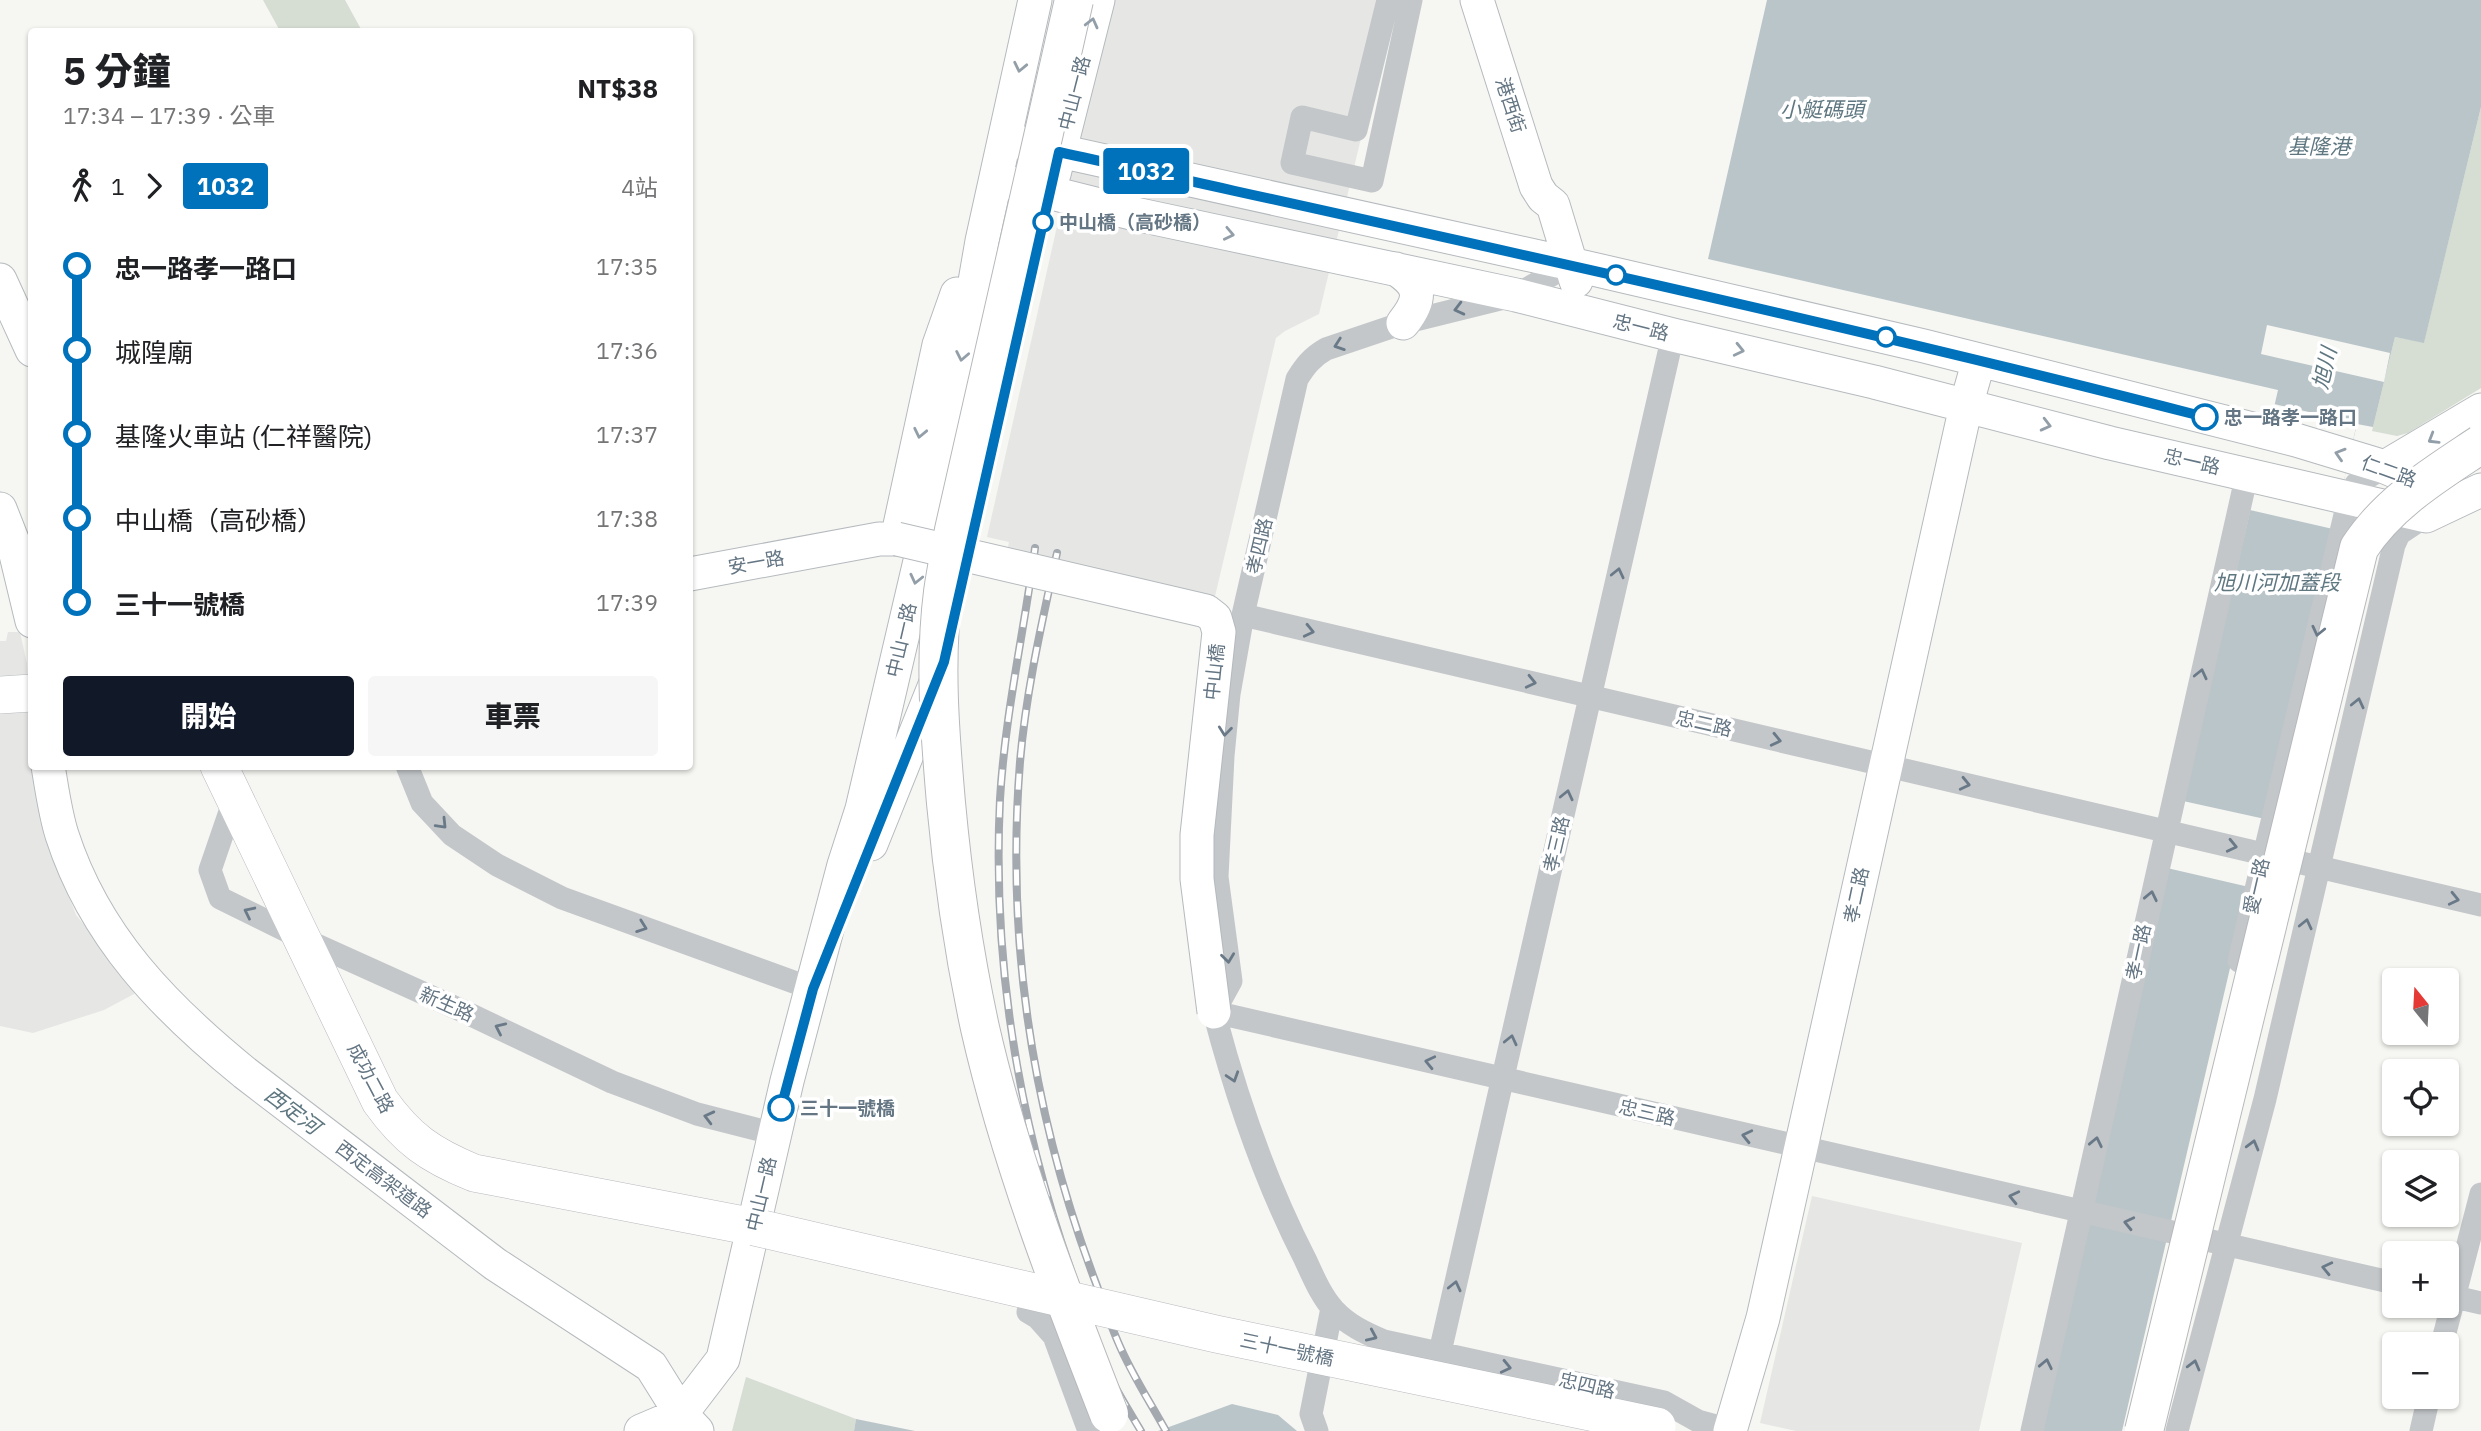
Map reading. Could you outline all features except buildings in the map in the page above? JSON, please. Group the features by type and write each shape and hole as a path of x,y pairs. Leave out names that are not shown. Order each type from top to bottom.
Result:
{"highway":[{"path":"1074,0 954,530 943,594 939,649 939,710 956,894 981,1031 1031,1200 1079,1337 1099,1423"},
{"path":"2144,1431 2359,548 2369,533 2400,501 2425,481 2480,420"},
{"path":"2157,1431 2370,553 2388,527 2431,487 2481,455"}],"main road":[{"name":"成功二路","path":"221,770 380,1101 414,1141 442,1160 474,1172 754,1227"},
{"name":"三十一號橋","path":"754,1227 1216,1334 1668,1428"}],"street":[{"name":"中山一路","path":"688,1417 723,1359 775,1134 844,865 862,809 920,561 963,351 982,241 1035,0"},
{"name":"中山一路","path":"813,989 944,662 1059,152 1098,0"},
{"path":"1388,0 1356,130 1303,117 1292,163 1372,181 1411,0"},
{"name":"港西街","path":"1477,0 1536,186 1543,197 1553,205 1586,314"},
{"name":"港西街","path":"1498,0 1557,182 1558,193 1553,205"},
{"path":"1005,139 1571,264 1986,361"},
{"name":"忠一路","path":"996,179 1135,214 1516,295 2284,483"},
{"path":"897,539 939,345 956,296 982,241"},
{"name":"孝四路","path":"1214,1012 1231,981 1217,877 1226,727 1243,615 1297,379 1304,366 1326,349 1403,323 1516,295 1571,264"},
{"path":"1396,269 1413,283 1417,294 1413,309 1403,323"},
{"path":"0,280 28,341"},
{"name":"孝三路","path":"1440,1352 1673,335"},
{"name":"孝二路","path":"1737,1431 1807,1150 1973,408 1986,361"},
{"name":"仁二路","path":"1986,361 2296,440 2475,498"},
{"path":"2349,498 2356,484 2480,420"},
{"name":"孝一路","path":"2032,1431 2247,474"},
{"name":"仁二路","path":"2284,483 2426,516"},
{"name":"愛一路","path":"2130,1431 2349,498"},
{"path":"2176,1431 2265,1098 2394,545 2399,534 2426,516 2475,498"},
{"path":"0,509 13,542 28,604"},
{"name":"安一路","path":"693,573 879,539 897,539"},
{"name":"中山橋","path":"897,539 1206,611 1215,618 1219,632 1197,862 1214,1012"},
{"name":"忠二路","path":"1243,615 2481,905"},
{"name":"西定高架道路","path":"49,770 61,833 85,890 121,952 172,1010 207,1043 245,1073 495,1264 651,1366 688,1417"},
{"path":"409,770 422,803 452,835 497,865 562,898 813,989"},
{"name":"新生路","path":"234,800 210,870 220,898 612,1082 697,1114 775,1134"},
{"path":"1214,1012 1265,1170 1295,1241 1332,1308 1311,1414 1317,1431"},
{"name":"忠三路","path":"1214,1012 2382,1280"},
{"path":"2459,1266 2481,1194"},
{"path":"2459,1298 2481,1303"},
{"name":"忠四路","path":"1332,1308 1345,1321 1384,1341 1664,1402 1698,1421 1737,1431"},
{"path":"1028,1312 1038,1318 1054,1336 1099,1423"},
{"path":"2421,1431 2426,1409"},
{"path":"641,1431 688,1417"}],"shaded area":[{"path":"263,0 345,0 360,28 278,28"},
{"path":"1108,0 1394,0 1319,314 1276,338 1212,609 1006,557 1009,542 987,537"},
{"path":"2481,107 2481,388 2408,433 2397,436 2372,431 2395,337 2424,342"},
{"path":"8,632 20,632 27,664 28,770 35,770 48,839 76,915 138,989 134,994 104,1010 33,1033 0,1026 0,641 6,641"},
{"path":"1812,1196 2022,1243 1979,1431 1796,1431 1760,1423"},
{"path":"746,1377 856,1419 854,1431 732,1431"}],"water":[{"name":"基隆港","path":"1767,0 2481,0 2481,107 2424,343 2395,337 2373,427 2357,424 2122,1431 2038,1431 2278,390 1708,259"},
{"path":"1232,1404 1278,1415 1297,1431 1158,1431"},
{"path":"856,1419 915,1431 854,1431"}],"pier":[{"path":"2267,325 2390,353 2384,382 2261,354"},
{"path":"2274,404 2357,423 2333,529 2250,510"},
{"path":"2183,801 2265,819 2249,887 2167,868"}],"railway":[{"path":"1035,548 1002,767 999,861 1005,983 1025,1104 1055,1223 1103,1362 1141,1431"},
{"path":"1057,553 1030,683 1020,762 1017,894 1028,1024 1054,1152 1072,1215 1118,1342 1166,1431"}],"bus line":[{"name":"1032","path":"781,1108 813,989 944,662 1059,152 1571,264 1943,350 2205,417"}],"place":[{"name":"中山橋（高砂橋）","path":"1043,222"},
{"name":"忠一路孝一路口","path":"2205,417"},
{"name":"三十一號橋","path":"781,1108"}],"water label":[{"name":"小艇碼頭","path":"1822,109"},
{"name":"旭川","path":"2324,368"},
{"name":"旭川河加蓋段","path":"2277,582"},
{"name":"西定河","path":"293,1110"}]}
